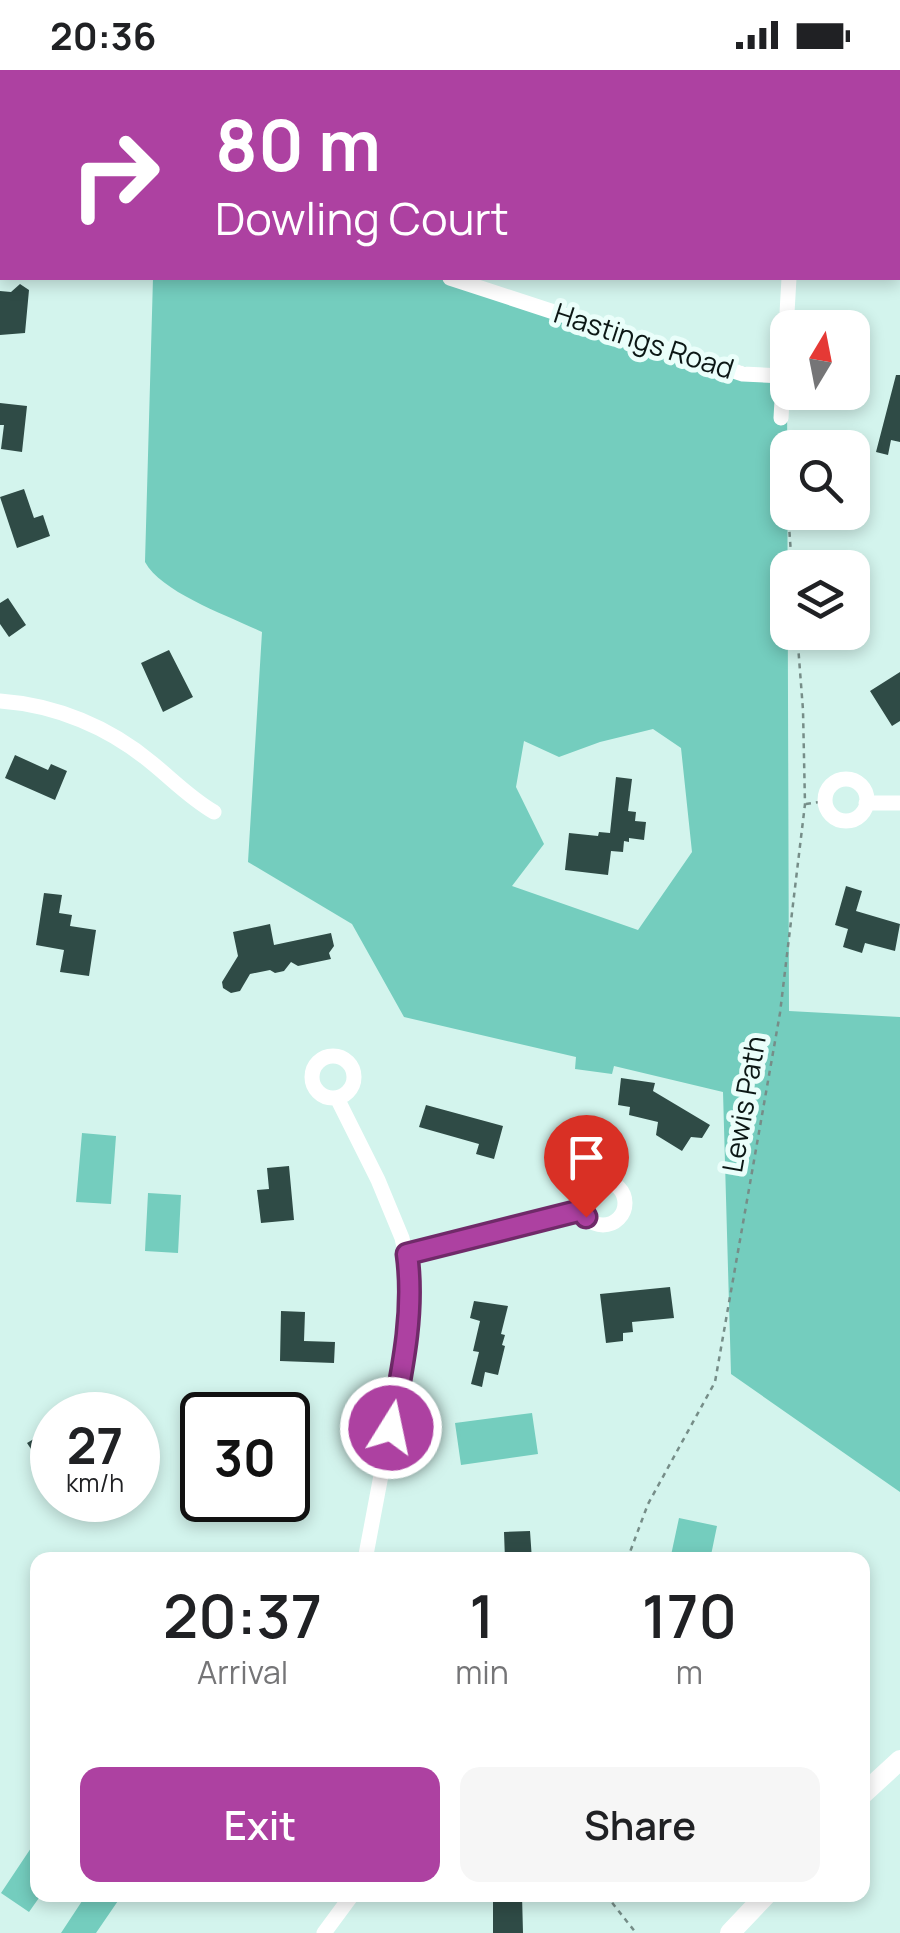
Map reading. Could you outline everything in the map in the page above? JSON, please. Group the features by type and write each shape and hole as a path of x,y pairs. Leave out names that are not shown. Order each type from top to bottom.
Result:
{"street":[{"name":"Hastings Road","path":"456,280 743,374 770,375"},
{"path":"788,310 790,280"},
{"path":"781,410 781,418"},
{"path":"0,702 67,714 106,731 214,812"},
{"path":"846,779 859,784 866,802 861,815 848,821 830,814 825,802 833,783 846,779"},
{"path":"866,802 900,804"},
{"path":"337,1098 378,1180 407,1254 410,1303 406,1338 366,1552"},
{"path":"407,1254 582,1210"},
{"path":"870,1787 900,1760"},
{"path":"324,1933 347,1902"},
{"path":"730,1933 759,1902"}],"path":[{"path":"781,418 782,430"},
{"name":"Lewis Path","path":"630,1552 648,1504 716,1382 780,1012 804,804 799,650"},
{"path":"804,804 825,802"},
{"path":"612,1902 636,1933"}],"green space":[{"path":"153,280 456,280 770,374 770,410 787,410 787,430 770,430 770,530 787,530 788,550 770,550 770,650 788,650 789,1011 900,1017 900,1492 731,1374 723,1092 614,1066 612,1074 575,1069 576,1057 404,1017 352,924 248,862 262,632 166,584 145,562","holes":["653,729 681,748 692,852 638,930 512,886 544,844 516,787 524,741 559,757"]},
{"path":"82,1133 116,1136 111,1204 76,1202"},
{"path":"148,1193 181,1195 178,1253 145,1251"},
{"path":"532,1413 538,1454 461,1465 455,1423"},
{"path":"679,1518 717,1526 712,1552 672,1552"},
{"path":"30,1850 30,1902 36,1902 29,1912 1,1893"},
{"path":"81,1902 117,1902 96,1933 61,1933"}],"building":[{"path":"20,284 29,290 25,333 0,335 0,291 11,292"},
{"path":"896,375 900,375 900,442 891,440 888,455 876,452"},
{"path":"0,403 27,406 22,452 1,449 4,425 0,425"},
{"path":"24,489 34,518 43,515 50,536 17,548 0,497"},
{"path":"8,598 26,625 9,637 0,624 0,603"},
{"path":"169,650 193,697 163,712 141,663"},
{"path":"900,672 900,721 892,726 870,691"},
{"path":"15,755 48,770 51,764 67,771 55,800 5,778"},
{"path":"616,777 632,779 628,811 636,812 635,821 646,822 644,840 629,838 629,842 624,841 623,852 611,851 608,875 565,870 569,833 610,833"},
{"path":"846,886 862,891 856,911 900,924 895,951 865,943 862,953 843,947 848,929 835,925"},
{"path":"44,893 62,895 59,913 72,915 70,926 96,930 89,976 60,972 64,950 36,945"},
{"path":"270,924 274,945 331,933 331,959 298,966 291,962 284,971 250,974 240,991 231,993 223,988 222,982 238,956 233,932"},
{"path":"621,1078 655,1083 653,1091 710,1125 702,1138 691,1137 682,1151 656,1135 658,1122 629,1115 630,1107 618,1105"},
{"path":"426,1105 503,1126 494,1159 476,1154 479,1144 419,1127"},
{"path":"289,1166 294,1220 261,1223 257,1190 269,1189 267,1168"},
{"path":"670,1287 674,1318 632,1322 633,1332 623,1333 623,1341 606,1343 600,1294"},
{"path":"474,1301 508,1306 498,1375 485,1372 482,1387 471,1384 479,1352 473,1351 480,1321 470,1318"},
{"path":"281,1311 305,1312 304,1341 335,1342 334,1363 280,1361"},
{"path":"530,1531 531,1552 505,1552 504,1532"},
{"path":"493,1902 522,1902 523,1933 493,1933"}],"route":[{"path":"391,1428 410,1303 407,1254 582,1210 586,1217"}]}
